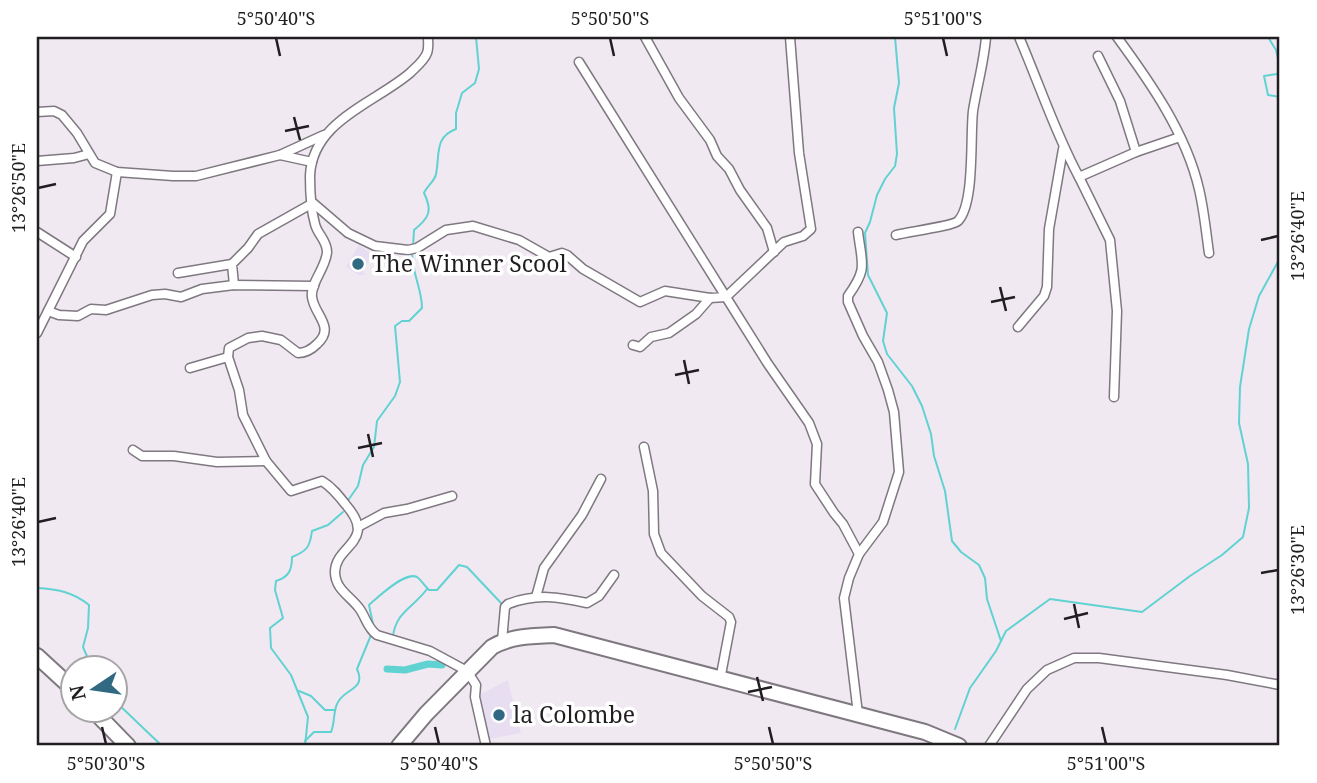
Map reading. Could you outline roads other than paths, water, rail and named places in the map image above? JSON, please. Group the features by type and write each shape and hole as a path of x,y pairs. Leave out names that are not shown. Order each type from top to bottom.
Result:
{"highway":[{"path":"399,746 492,647 502,641 554,635 858,714 925,739 959,746"},
{"path":"37,656 60,677"},
{"path":"107,724 128,746"}],"street":[{"path":"37,112 54,111 62,115 95,163 117,172 196,176 280,155 325,135 364,103 399,82 414,69 428,51 428,37"},
{"path":"645,37 678,98 710,140 717,156 729,169 740,190 767,228 775,252"},
{"path":"313,203 348,233 375,246 408,250 417,248 446,230 473,226 519,240 549,257 562,253 583,269 640,302 667,291 710,298 726,297 784,242 803,236 811,229 799,153 790,37"},
{"path":"896,235 920,228 955,224 960,219 968,190 971,126 986,37"},
{"path":"1019,37 1063,149 1110,240 1117,312 1114,397"},
{"path":"1117,37 1138,64 1180,137 1199,189 1209,253"},
{"path":"1098,56 1120,101 1136,152"},
{"path":"579,62 768,364 809,422 817,443 815,484 829,507 844,524 859,554"},
{"path":"325,135 315,150 310,177 314,222 327,246 323,269 314,286 312,299 325,324 325,331 321,341 311,349 298,353 281,340 262,336 236,342 229,348 228,357 239,390 243,415 266,461 292,491 322,481 350,509 358,527 356,536 337,563 337,584 361,611 370,630 377,635 430,651 467,671 476,685 475,697 486,746"},
{"path":"1079,177 1136,152 1180,137"},
{"path":"1018,327 1044,296 1047,287 1049,229 1063,149"},
{"path":"37,161 89,154"},
{"path":"280,155 312,162"},
{"path":"37,333 83,241 110,214 117,172"},
{"path":"178,274 232,264 258,234 313,203"},
{"path":"37,232 76,257"},
{"path":"858,232 863,269 857,285 848,296 848,302 878,362 888,390 894,412 900,472 883,522 859,554 844,598 858,714"},
{"path":"232,264 234,285"},
{"path":"48,311 59,315 78,316 90,309 106,310 152,295 181,297 202,289 234,285 314,286"},
{"path":"633,345 640,347 654,335 669,333 696,314 710,298"},
{"path":"190,368 228,357"},
{"path":"643,447 653,491 657,545 661,553 702,596 729,617 731,622 720,680"},
{"path":"133,450 142,456 174,456 217,462 266,461"},
{"path":"536,597 544,568 582,515 601,479"},
{"path":"358,527 384,513 452,496"},
{"path":"502,641 505,607 536,597 568,597 587,603 599,596 614,575"},
{"path":"989,746 1027,689 1046,670 1074,658 1099,658 1280,685"}],"waterway":[{"path":"413,247 414,230 428,214 424,193 435,177 439,147 444,137 456,129 456,113 462,93 475,83 479,69 476,37"},
{"path":"895,37 899,83 894,108 897,154 895,166 877,195 865,233 868,275 887,313 883,341 887,354 912,386 931,434 934,456 945,491 952,541 961,552 979,565 985,578 987,599 1001,641"},
{"path":"1268,37 1276,50 1280,67"},
{"path":"1280,69 1277,74 1264,76 1268,95 1280,97"},
{"path":"349,499 358,486 363,465 374,447 377,421 395,396 400,382 395,326 402,321 409,321 422,308 412,252"},
{"path":"955,729 970,688 996,651 1006,631 1050,599 1142,612 1243,537 1249,508 1248,464 1239,423 1240,387 1249,329 1259,296 1280,258"},
{"path":"305,746 308,717 291,675 271,648 270,628 283,618 275,590 276,581 289,572 292,557 307,548 312,531 328,525 343,512"},
{"path":"373,624 369,605 392,586 412,576 417,577 429,590 437,590 459,565 467,567 501,603"},
{"path":"37,588 64,592 89,605 88,628 83,647 86,654"},
{"path":"393,636 401,616 427,589"},
{"path":"305,741 314,732 331,732 337,704 359,682 357,669 371,635"},
{"path":"387,669 405,670 428,664 442,665"},
{"path":"299,691 311,696 325,710 335,710"},
{"path":"130,715 162,746"}],"place":[{"name":"The Winner Scool","path":"358,264"},
{"name":"la Colombe","path":"499,715"}]}
